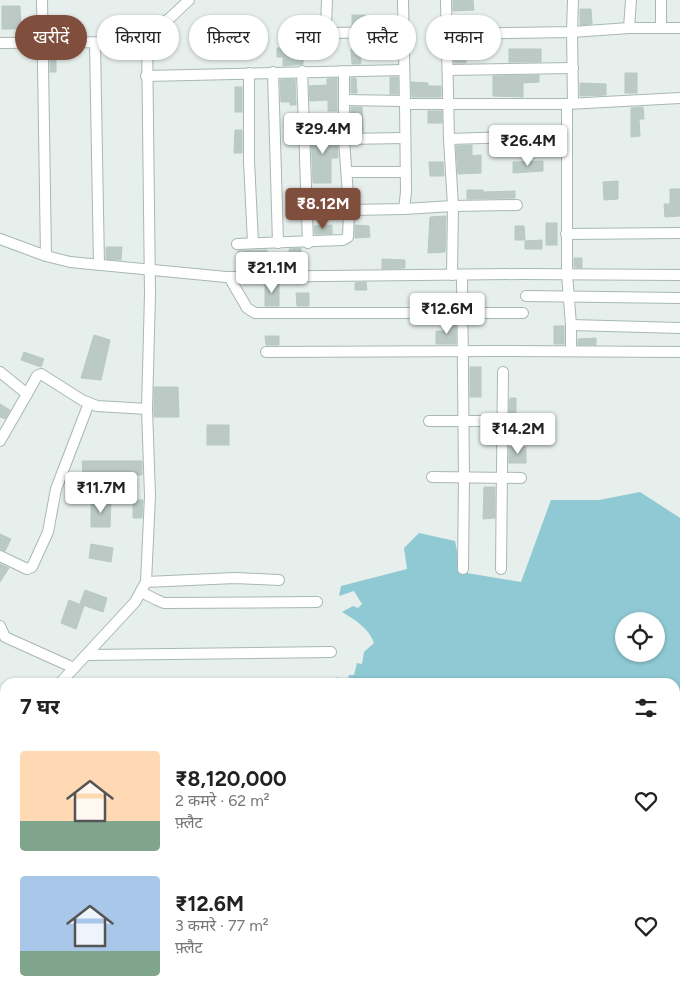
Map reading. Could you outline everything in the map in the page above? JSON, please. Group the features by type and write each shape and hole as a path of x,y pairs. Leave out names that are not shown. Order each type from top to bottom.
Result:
{"street":[{"path":"42,0 42,15"},
{"path":"173,15 189,0"},
{"path":"327,0 326,25 329,33 349,33"},
{"path":"403,0 403,15"},
{"path":"446,0 446,15"},
{"path":"571,352 572,326 568,297 566,234 574,0"},
{"path":"630,28 631,0"},
{"path":"660,27 661,0"},
{"path":"501,33 572,32 660,27 680,28"},
{"path":"87,42 95,42 99,265"},
{"path":"0,43 15,43"},
{"path":"42,60 46,256"},
{"path":"65,678 134,602 146,582 150,496 147,409 150,270 146,60"},
{"path":"404,60 406,172 404,209"},
{"path":"448,60 448,139 457,275 462,313 464,477 462,569"},
{"path":"448,70 573,68"},
{"path":"146,76 404,70"},
{"path":"302,71 308,243"},
{"path":"237,244 332,242 346,239 349,233 344,139 344,71"},
{"path":"273,72 278,243"},
{"path":"249,73 249,161 253,243"},
{"path":"344,100 449,104 570,104 680,98"},
{"path":"448,139 514,137"},
{"path":"344,139 405,138"},
{"path":"347,172 406,172"},
{"path":"348,210 516,205"},
{"path":"566,234 680,233"},
{"path":"0,239 46,256 70,262 229,276 680,275"},
{"path":"229,276 247,308 255,314 523,313"},
{"path":"526,296 680,298"},
{"path":"572,326 680,328"},
{"path":"266,352 680,352"},
{"path":"0,372 27,394"},
{"path":"501,568 503,372"},
{"path":"0,441 37,376 41,374 82,400 96,406 147,409"},
{"path":"0,556 27,569 32,566 48,532 56,489 89,403"},
{"path":"429,421 524,420"},
{"path":"432,477 521,478"},
{"path":"146,582 234,578 279,580"},
{"path":"141,592 164,603 317,602"},
{"path":"0,626 5,637 74,668"},
{"path":"87,655 331,652"}],"water":[{"path":"640,492 680,518 680,678 348,678 349,675 354,675 357,663 362,664 364,652 374,643 369,633 357,621 342,612 353,606 358,608 362,604 354,591 339,596 341,586 407,569 404,548 419,533 455,541 461,572 521,582 551,500 599,500"}],"building":[{"path":"453,0 473,0 474,10 453,11"},
{"path":"2,6 20,6 20,15 15,15 15,29 2,29"},
{"path":"580,9 591,9 592,24 580,25"},
{"path":"509,49 541,49 541,62 509,62"},
{"path":"50,60 56,60 56,72 50,72"},
{"path":"283,60 303,60 303,64 283,66"},
{"path":"352,60 361,60 361,64 352,64"},
{"path":"454,60 466,60 466,63 454,63"},
{"path":"625,73 637,73 637,93 625,93"},
{"path":"539,75 539,82 523,83 523,97 493,96 493,76"},
{"path":"390,77 398,77 398,94 390,94"},
{"path":"337,78 337,111 328,111 328,100 310,101 309,86 327,85 327,79"},
{"path":"351,78 356,78 357,93 351,93"},
{"path":"295,79 296,105 290,105 290,102 281,102 280,80"},
{"path":"411,82 428,83 428,86 441,86 441,97 412,97"},
{"path":"580,83 606,84 606,95 580,96"},
{"path":"235,87 242,87 242,112 235,112"},
{"path":"351,107 362,107 363,132 351,132"},
{"path":"643,107 644,119 639,119 640,136 631,137 631,108"},
{"path":"428,111 442,111 442,123 428,123"},
{"path":"235,130 242,130 242,153 234,153"},
{"path":"311,131 327,131 327,134 337,133 338,158 331,158 331,183 313,183"},
{"path":"519,142 518,154 507,154 506,144"},
{"path":"472,145 472,156 481,155 481,173 458,174 456,146"},
{"path":"543,161 543,171 513,173 513,162"},
{"path":"429,162 443,162 444,176 430,176"},
{"path":"618,181 618,199 604,200 603,182"},
{"path":"670,189 680,189 680,216 665,217 664,204 670,204"},
{"path":"467,190 483,190 483,192 515,191 515,198 467,199"},
{"path":"446,216 445,252 428,253 430,217"},
{"path":"546,223 557,223 557,245 546,245"},
{"path":"332,225 332,234 315,234 314,226"},
{"path":"355,225 369,226 370,237 355,238"},
{"path":"515,226 524,226 525,240 515,240"},
{"path":"542,240 542,249 525,249 525,241"},
{"path":"106,247 122,247 121,260 106,259"},
{"path":"301,248 301,259 290,259 289,249"},
{"path":"267,250 267,261 238,262 238,251"},
{"path":"574,258 582,258 582,268 574,267"},
{"path":"382,259 405,260 405,268 382,269"},
{"path":"366,282 367,290 355,290 355,283"},
{"path":"265,283 279,283 279,306 265,306"},
{"path":"296,293 309,293 309,306 297,306"},
{"path":"449,320 456,320 456,344 436,344 436,331 449,331"},
{"path":"554,326 564,326 564,344 554,344"},
{"path":"94,335 110,340 101,380 81,378"},
{"path":"265,336 279,336 279,345 266,345"},
{"path":"596,338 596,345 578,345 578,339"},
{"path":"24,352 44,359 41,367 21,360"},
{"path":"470,367 481,367 481,397 470,397"},
{"path":"154,387 178,387 179,417 154,417"},
{"path":"510,398 516,398 516,414 509,414"},
{"path":"0,404 10,410 5,419 0,417"},
{"path":"207,425 229,425 229,445 207,445"},
{"path":"509,447 526,447 526,463 509,463"},
{"path":"82,461 142,461 142,475 83,475"},
{"path":"484,487 495,487 495,518 483,519"},
{"path":"133,500 143,500 142,518 133,518"},
{"path":"91,501 111,501 110,527 91,527"},
{"path":"0,534 11,539 5,551 0,549"},
{"path":"91,544 113,548 111,562 89,558"},
{"path":"0,564 9,568 0,582"},
{"path":"85,590 107,598 103,612 80,604"},
{"path":"69,600 84,606 76,629 61,623"}]}
